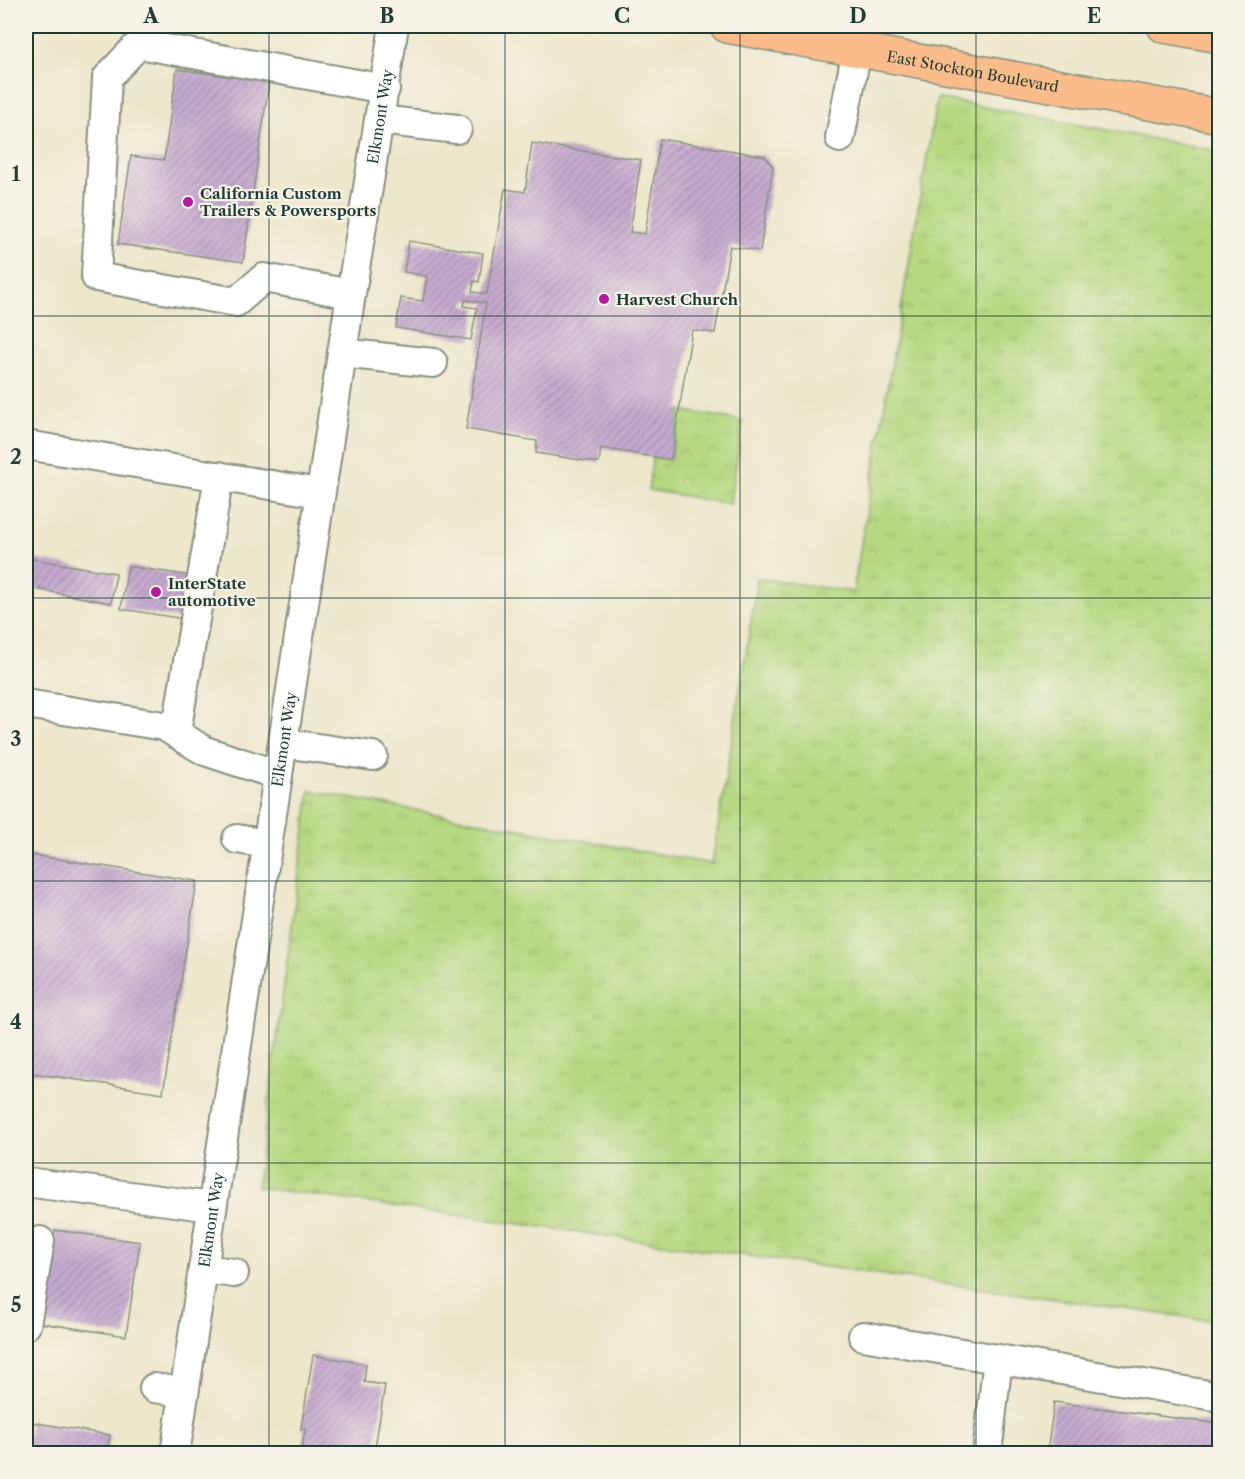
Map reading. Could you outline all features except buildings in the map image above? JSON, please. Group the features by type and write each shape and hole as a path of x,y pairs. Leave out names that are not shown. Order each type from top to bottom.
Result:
{"main road":[{"name":"East Stockton Boulevard","path":"727,26 1220,117"},
{"path":"1164,26 1220,36"}],"street":[{"name":"Elkmont Way","path":"175,1454 351,294 394,26"},
{"path":"351,294 264,278 236,302 96,277 106,78 139,44 385,89"},
{"path":"840,138 857,49"},
{"path":"380,120 457,129"},
{"path":"342,353 433,363"},
{"path":"26,446 321,493"},
{"path":"176,733 219,476"},
{"path":"26,704 164,726 205,751 278,775"},
{"path":"283,743 373,756"},
{"path":"237,839 267,844"},
{"path":"26,1182 212,1207"},
{"path":"26,1324 40,1241"},
{"path":"203,1269 234,1273"},
{"path":"863,1336 1220,1397"},
{"path":"987,1454 998,1359"},
{"path":"154,1388 184,1392"}],"green space":[{"path":"937,98 1219,151 1219,1322 257,1187 310,791 712,864 758,578 853,592"},
{"path":"680,410 743,421 730,504 648,490 653,457 671,459"}],"place":[{"name":"California Custom Trailers & Powersports","path":"188,202"},
{"name":"Harvest Church","path":"604,299"},
{"name":"InterState automotive","path":"156,592"}]}
